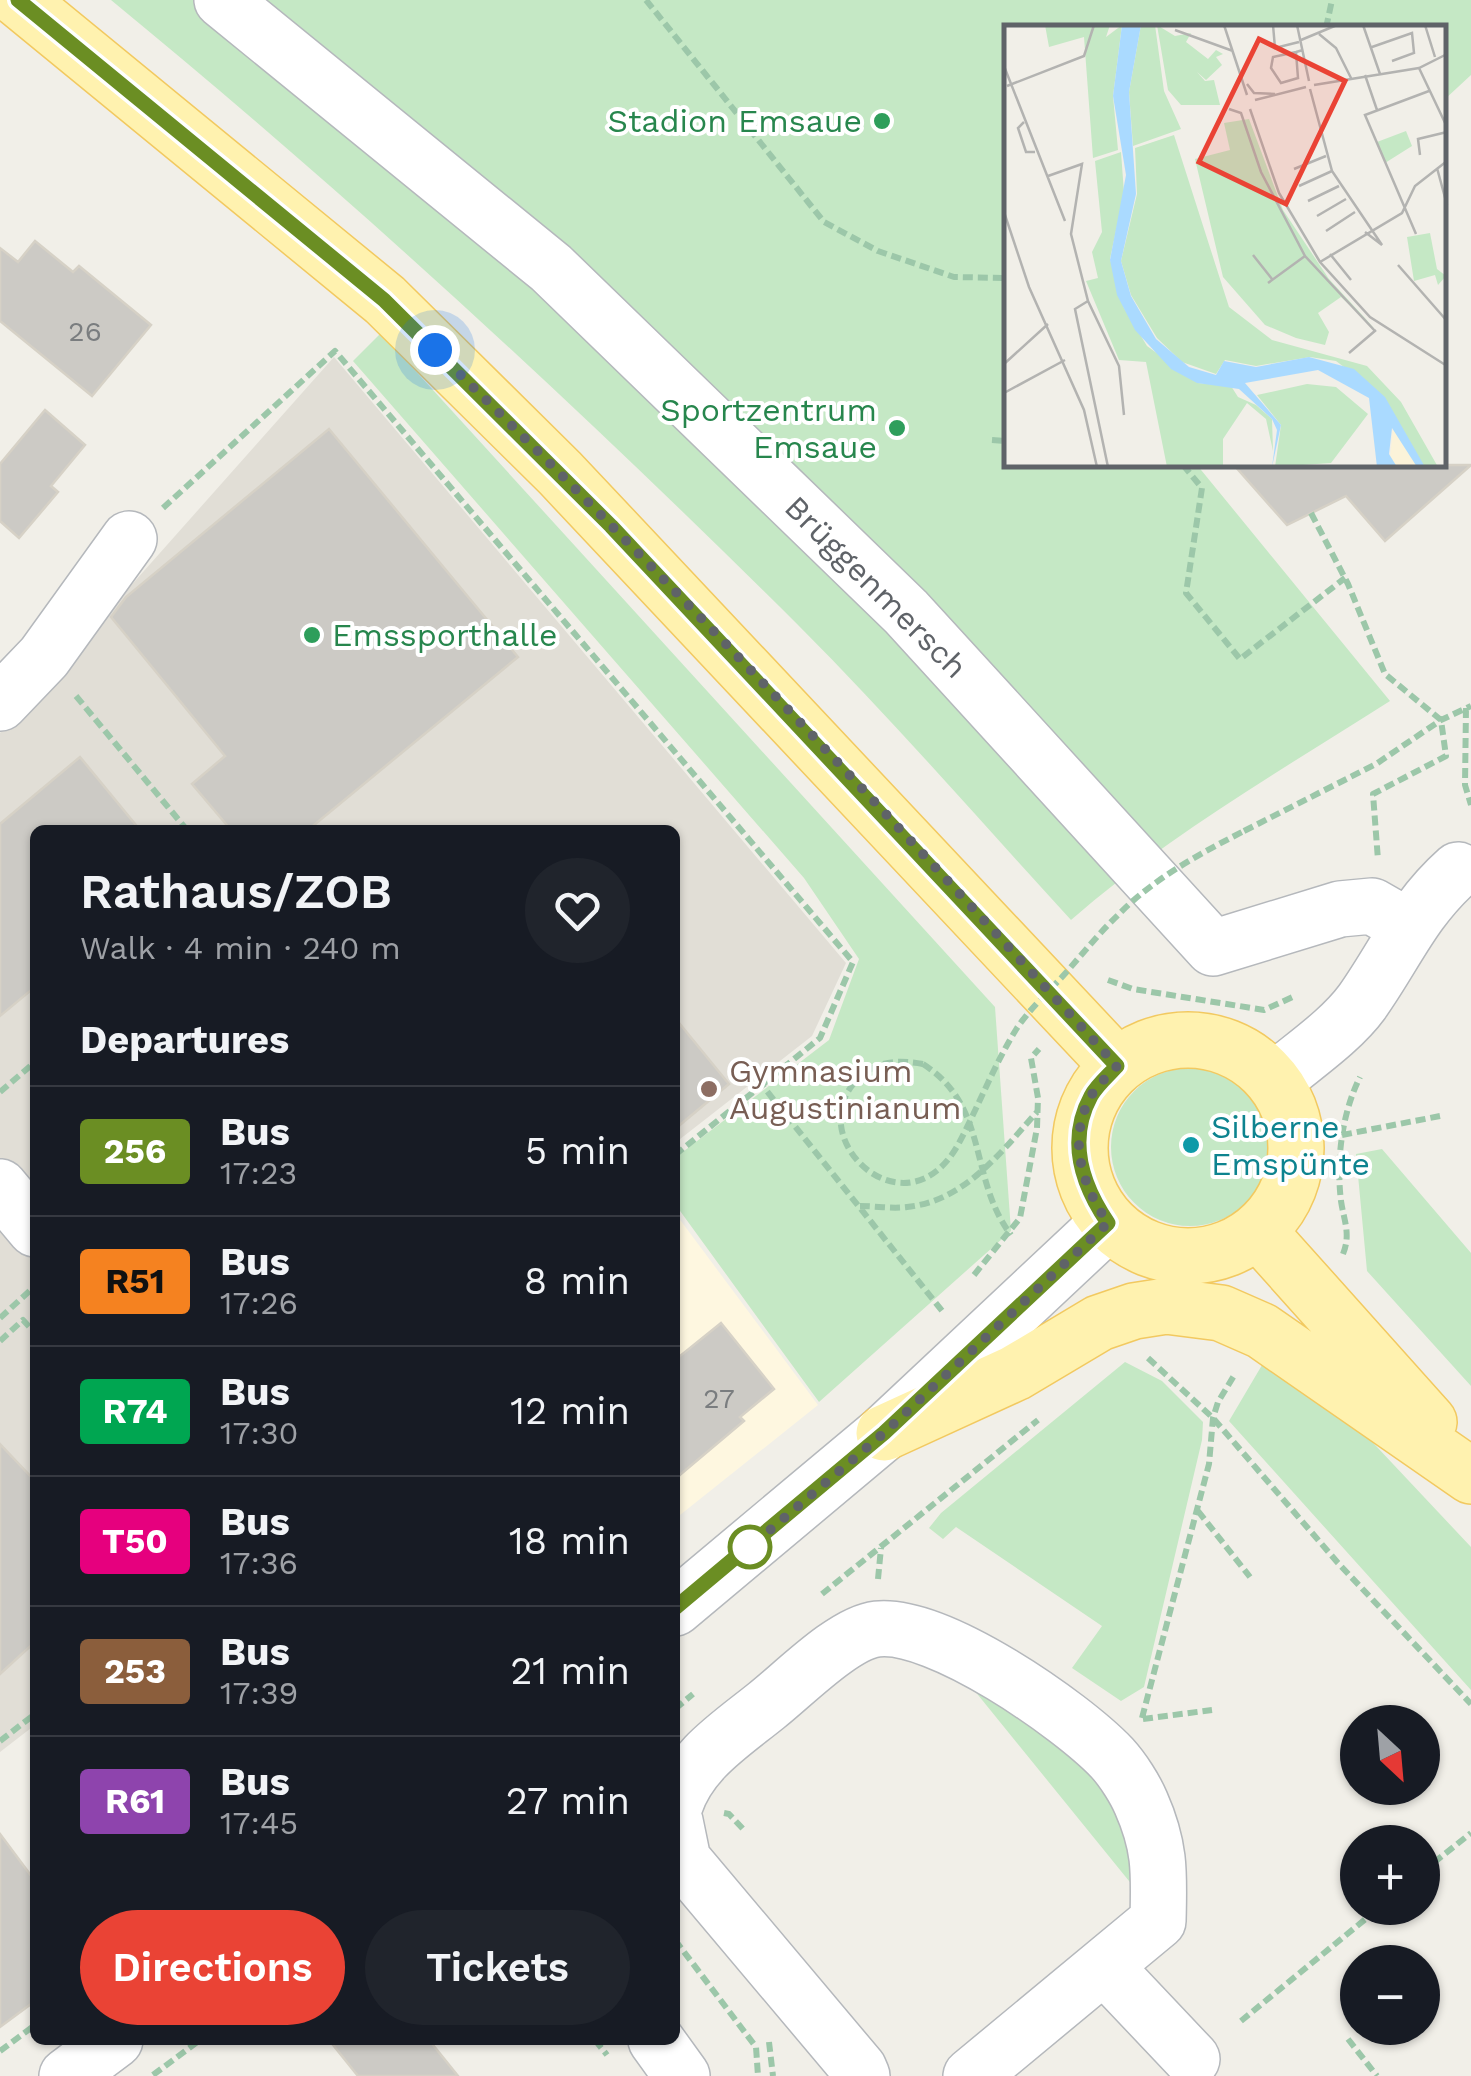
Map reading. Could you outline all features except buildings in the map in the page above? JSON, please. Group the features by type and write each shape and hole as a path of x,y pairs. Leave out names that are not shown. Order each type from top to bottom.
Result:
{"main road":[{"path":"18,0 384,300 574,487 1117,1066"},
{"path":"1178,1039 1215,1042 1248,1056 1274,1081 1290,1110 1297,1142 1293,1175 1280,1206 1258,1231 1230,1248 1198,1256 1165,1254 1134,1243 1108,1223 1090,1196 1080,1164 1080,1128 1092,1096 1117,1066 1143,1048 1178,1039"},
{"path":"1258,1231 1471,1473"},
{"path":"884,1433 1015,1373 1099,1323 1134,1311 1166,1306 1221,1313 1262,1331 1471,1473"}],"street":[{"name":"Brüggenmersch","path":"222,0 551,268 906,612 1212,948 1340,909 1390,916"},
{"path":"0,703 44,657 128,540"},
{"path":"1274,1081 1360,1005 1390,916 1434,892 1458,870"},
{"path":"0,1187 30,1223"},
{"path":"680,1604 884,1433 1108,1223"},
{"path":"680,1789 696,1765 724,1740 848,1641 874,1629 900,1630 939,1640 1044,1702 1128,1739 1140,1800 1160,1856 1158,1921 971,2076"},
{"path":"680,1846 683,1860 862,2076"},
{"path":"1104,1966 1195,2070"},
{"path":"67,2076 108,2045"},
{"path":"660,2045 682,2076"}],"path":[{"path":"646,0 824,222 878,252 954,277 1004,278"},
{"path":"1327,25 1332,0"},
{"path":"128,540 335,351 853,962 820,1038 680,1151"},
{"path":"992,440 1004,441"},
{"path":"1185,468 1202,488 1186,593 1240,659 1345,578"},
{"path":"1311,514 1345,578 1385,674 1441,720 1446,756 1373,794 1380,876 1390,916"},
{"path":"44,657 183,825"},
{"path":"1031,1058 1038,1112 1027,1192 1020,1218 1009,1234 990,1197 983,1172 962,1101 944,1078 923,1064 898,1060 870,1067 851,1085 840,1124 846,1145 858,1164 878,1178 902,1184 927,1179 947,1165 988,1078 1020,1024 1120,912 1190,858 1376,764 1441,720 1469,707 1465,785 1471,805"},
{"path":"1342,1254 1349,1239 1341,1197 1342,1134 1348,1101 1368,1063"},
{"path":"0,1092 30,1066"},
{"path":"762,1084 942,1312"},
{"path":"858,1206 906,1208 952,1193 983,1172 1038,1112"},
{"path":"1342,1134 1440,1116"},
{"path":"0,1318 30,1291"},
{"path":"0,1340 23,1320 30,1328"},
{"path":"1146,1356 1214,1418 1338,1563 1471,1704"},
{"path":"1128,1739 1210,1464 1218,1402 1244,1358"},
{"path":"820,1596 1028,1428"},
{"path":"1197,1510 1250,1577"},
{"path":"680,1705 698,1690"},
{"path":"1128,1739 1212,1710"},
{"path":"0,1741 30,1718"},
{"path":"1440,1858 1471,1833"},
{"path":"1241,2020 1358,1925"},
{"path":"680,1947 756,2047 758,2076"},
{"path":"0,2051 30,2029"},
{"path":"152,2076 193,2045"},
{"path":"1353,2045 1377,2076"}],"shaded area":[{"name":"Gymnasium Augustinianum","path":"334,357 846,963 812,1036 680,1139 680,825 30,825 30,1729 0,1752 0,733"},
{"path":"680,1220 818,1405 680,1515"}],"green space":[{"name":"Sportzentrum Emsaue","path":"111,0 1471,0 1471,75 1446,98 1446,25 1004,25 1004,468 1199,468 1390,701 1186,832 1071,920 903,734 716,544 462,305"},
{"path":"381,333 995,1007 1011,1231 819,1402 680,1211 680,1154 829,1040 859,959 804,878 353,361"},
{"path":"1190,1068 1220,1074 1246,1091 1263,1117 1269,1147 1263,1177 1246,1203 1220,1220 1190,1226 1160,1220 1134,1203 1117,1177 1111,1147 1117,1117 1134,1091 1160,1074"},
{"path":"1382,1149 1471,1253 1471,1386 1367,1271 1356,1154"},
{"path":"1265,1360 1346,1414 1471,1547 1471,1690 1229,1421"},
{"path":"1125,1362 1162,1381 1203,1422 1144,1687 1121,1701 1072,1668 1102,1626 956,1527 943,1539 929,1528 941,1513"},
{"path":"957,1669 1121,1792 1142,1897"}],"bus line":[{"name":"256","path":"18,0 384,300 611,526 1117,1066 1092,1096 1080,1128 1080,1164 1090,1196 1108,1223 884,1433 680,1604"}],"place":[{"name":"Stadion Emsaue","path":"882,121"},
{"name":"Sportzentrum Emsaue","path":"897,428"},
{"name":"Emssporthalle","path":"312,635"},
{"name":"Gymnasium Augustinianum","path":"709,1089"},
{"name":"Silberne Emspünte","path":"1191,1145"}],"route":[{"path":"435,350 560,473 738,659 1117,1066 1092,1096 1080,1128 1080,1164 1090,1196 1108,1223 884,1433 750,1547"}]}
